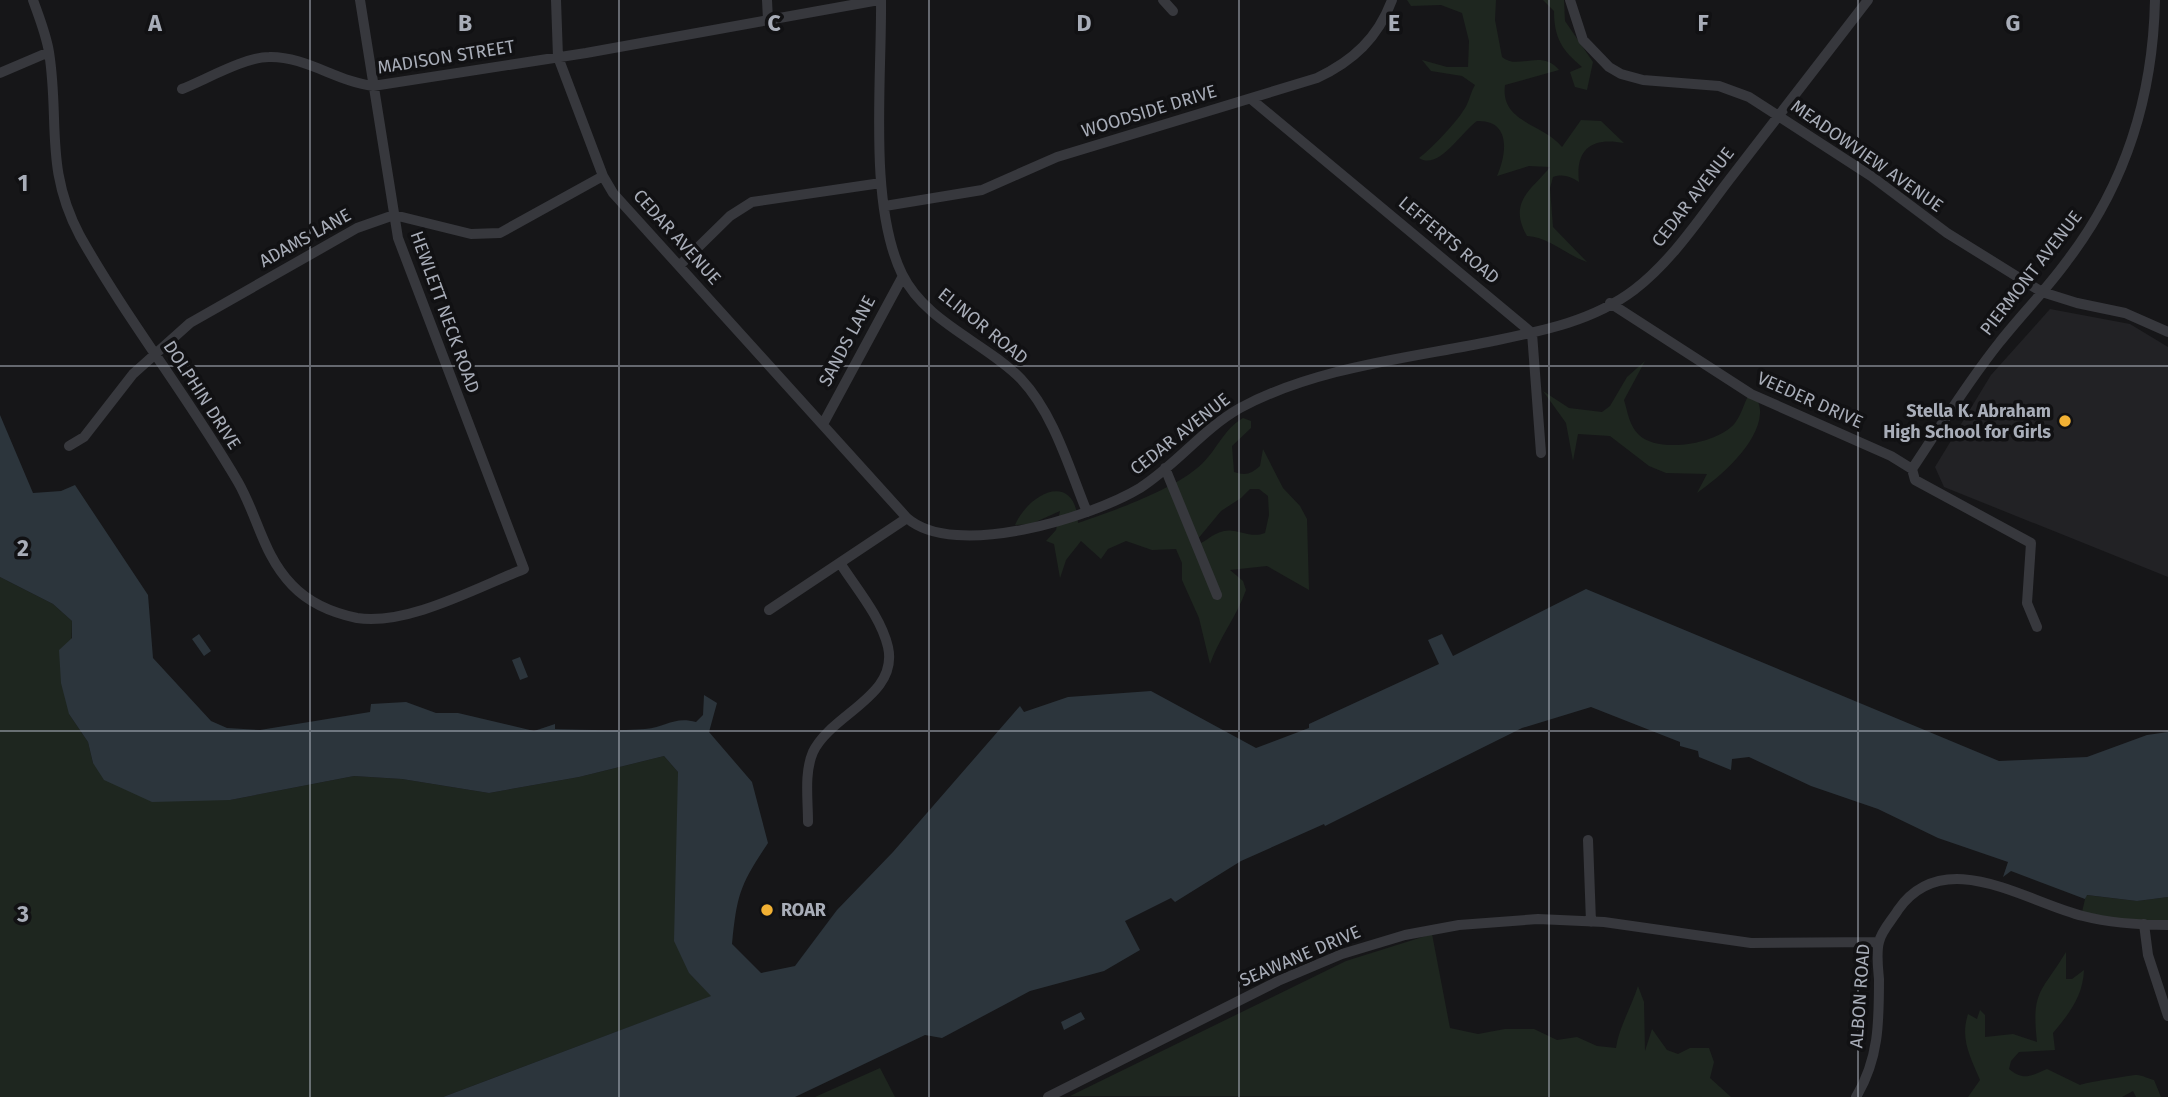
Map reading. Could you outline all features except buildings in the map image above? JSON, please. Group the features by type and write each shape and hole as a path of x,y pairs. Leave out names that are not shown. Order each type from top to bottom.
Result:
{"street":[{"name":"DOLPHIN DRIVE","path":"33,0 49,52 55,165 63,202 91,256 239,483 274,564 292,586 318,605 358,618 389,618 509,575"},
{"name":"HEWLETT NECK ROAD","path":"360,0 398,238 524,569 509,575"},
{"name":"CEDAR AVENUE","path":"556,0 558,57 603,176 613,193 907,518 939,531 981,535 1036,528 1087,512 1140,487 1219,421 1273,393 1345,371 1532,333 1581,319 1637,288 1663,264 1868,0"},
{"path":"767,0 768,20"},
{"name":"MADISON STREET","path":"182,89 268,57 289,60 352,84 373,86 558,57 880,0"},
{"name":"ELINOR ROAD","path":"880,0 881,183 903,276 933,314 996,355 1023,381 1053,429 1087,512"},
{"path":"1163,0 1173,11"},
{"name":"WOODSIDE DRIVE","path":"885,206 982,190 1055,158 1317,78 1347,62 1379,27 1392,0"},
{"name":"MEADOWVIEW AVENUE","path":"1570,0 1583,40 1609,67 1621,74 1643,80 1719,86 1749,97 1871,176 1947,233 2042,292 2125,313 2168,332"},
{"name":"PIERMONT AVENUE","path":"1912,469 1979,368 2089,232 2110,196 2138,127 2150,67 2154,0"},
{"path":"0,73 49,52"},
{"name":"LEFFERTS ROAD","path":"1251,99 1532,333"},
{"path":"394,215 471,234 500,233 603,176"},
{"path":"679,266 730,216 752,202 881,183"},
{"name":"ADAMS LANE","path":"69,446 87,434 112,398 154,353 190,323 356,228 394,215"},
{"name":"SANDS LANE","path":"823,424 903,276"},
{"name":"VEEDER DRIVE","path":"1610,303 1751,394 1891,456 1912,469 1915,480 2031,543 2027,603 2037,627"},
{"path":"1532,333 1541,453"},
{"path":"1165,468 1217,595"},
{"path":"769,610 907,518"},
{"path":"808,822 807,776 817,744 837,721 877,689 885,675 889,649 883,631 840,563"},
{"path":"1588,840 1591,922"},
{"name":"ALBON ROAD","path":"1856,1097 1868,1073 1879,1033 1878,942 1911,896 1932,882 1955,878 1997,885 2082,916 2168,925"},
{"name":"SEAWANE DRIVE","path":"1048,1097 1278,981 1342,954 1405,934 1459,925 1538,919 1591,922 1751,943 1878,942"},
{"path":"2144,924 2148,955 2168,1016"}],"shaded area":[{"path":"1407,0 1496,0 1495,20 1502,57 1515,62 1545,61 1559,70 1505,85 1505,98 1516,115 1562,147 1581,120 1601,121 1624,143 1603,142 1588,148 1580,161 1579,182 1566,176 1553,177 1550,188 1553,227 1587,262 1550,243 1527,236 1520,214 1521,205 1530,189 1550,167 1529,166 1497,176 1503,158 1504,140 1496,126 1477,121 1442,155 1427,161 1419,158 1460,116 1475,85 1462,76 1431,71 1422,60 1447,67 1468,67 1469,41 1462,13 1441,5 1411,6"},
{"path":"1543,0 1564,0 1565,21 1593,62 1587,90 1575,87 1570,72 1582,67 1560,43 1554,11"},
{"name":"Stella K. Abraham High School for Girls","path":"2050,309 2130,324 2168,347 2168,577 1944,487 1935,467 1991,375"},
{"path":"1645,361 1624,400 1633,427 1648,441 1688,444 1716,436 1735,423 1752,389 1758,401 1760,411 1753,437 1727,469 1697,493 1707,474 1666,473 1649,466 1610,436 1578,434 1573,461 1566,423 1543,391 1569,408 1602,412 1610,406 1627,377"},
{"path":"0,415 33,493 61,491 75,485 148,595 153,658 211,721 227,728 260,730 370,712 371,704 406,702 436,713 458,713 534,731 555,724 555,729 634,730 682,720 696,722 703,715 704,695 717,703 709,732 752,782 768,843 741,890 732,944 761,973 795,966 837,910 893,852 1020,706 1024,712 1068,697 1151,691 1256,748 1309,728 1309,724 1439,664 1428,640 1442,634 1453,656 1586,589 1999,761 2087,757 2147,735 2168,732 2168,897 2137,901 2087,895 2085,899 2011,871 2003,877 2008,862 1938,838 1878,809 1811,786 1749,757 1732,759 1731,770 1699,757 1698,751 1680,746 1680,742 1591,707 1522,728 1325,826 1324,824 1241,861 1175,902 1171,898 1125,921 1140,950 1104,971 1030,991 942,1038 925,1035 795,1097 443,1097 711,996 689,973 674,941 678,772 664,756 579,777 489,793 402,779 354,776 230,800 152,802 104,780 93,763 88,742 69,714 61,683 59,650 72,638 72,621 53,604 0,577"},
{"path":"1243,418 1251,421 1251,428 1232,446 1234,472 1245,474 1257,469 1263,449 1283,488 1300,506 1307,519 1309,590 1267,566 1230,570 1243,581 1246,590 1210,664 1199,618 1182,580 1182,563 1176,549 1152,550 1126,541 1108,549 1101,559 1081,541 1066,560 1060,578 1054,544 1046,541 1056,530 1060,511 1031,524 1015,525 1031,503 1051,492 1061,492 1069,497 1075,507 1078,523 1156,493 1185,477 1203,463","holes":["1250,489 1259,489 1268,496 1269,515 1265,533 1254,535 1224,531 1192,546 1221,511"]},
{"path":"0,577 53,604 72,621 69,714 88,742 93,763 230,800 354,776 402,779 489,793 579,777 664,756 678,772 689,973 712,996 443,1097 0,1097"},
{"path":"199,634 211,651 204,656 192,639"},
{"path":"520,657 528,677 520,680 512,660"},
{"path":"2086,895 2137,901 2168,897 2168,922 2103,918 2082,912"},
{"path":"1432,934 1450,1028 1478,1034 1505,1029 1534,1029 1557,1040 1577,1037 1597,1046 1616,1048 1638,986 1644,1002 1645,1051 1652,1029 1667,1050 1678,1054 1690,1048 1709,1048 1714,1062 1710,1078 1731,1097 1070,1096 1346,961"},
{"path":"2066,952 2066,979 2072,979 2084,970 2083,979 2074,1004 2053,1033 2055,1050 2019,1052 2011,1061 2009,1069 2027,1076 2047,1069 2080,1085 2139,1075 2154,1080 2161,1097 2136,1097 2133,1091 2122,1097 1968,1097 1980,1080 1966,1040 1968,1014 1977,1019 1980,1010 1985,1015 1985,1037 2013,1034 2037,1042 2037,1001"},
{"path":"1081,1012 1085,1019 1064,1030 1061,1022"},
{"path":"880,1068 895,1097 815,1097"}],"place":[{"name":"Stella K. Abraham High School for Girls","path":"2065,421"},
{"name":"ROAR","path":"767,910"}]}
